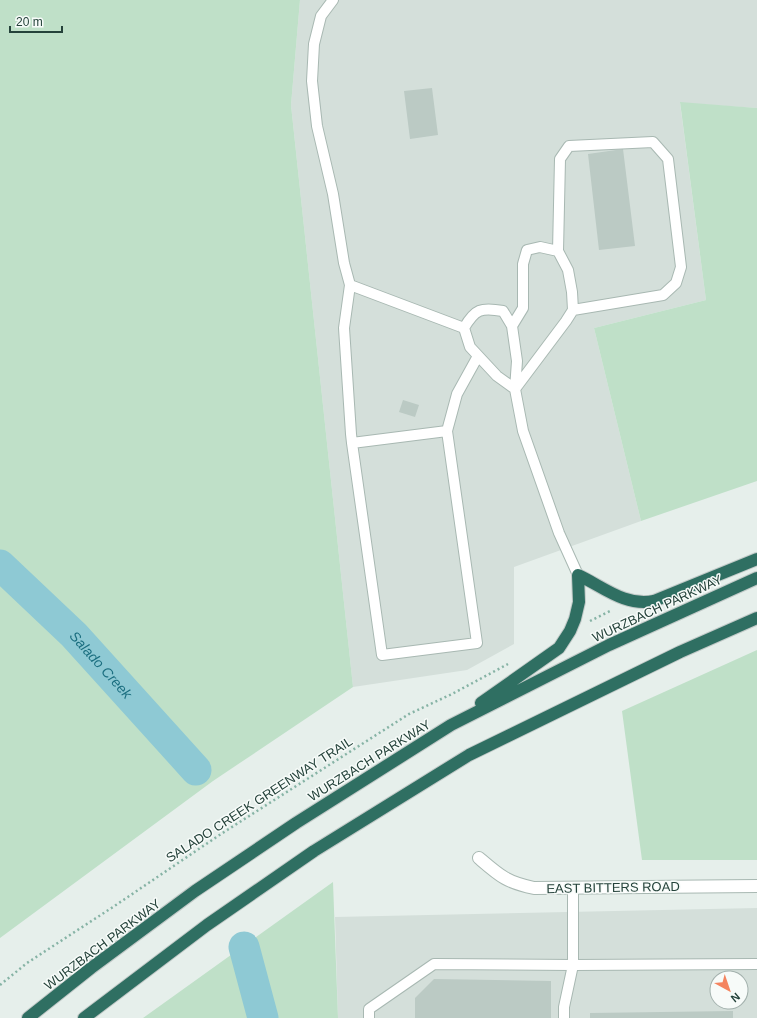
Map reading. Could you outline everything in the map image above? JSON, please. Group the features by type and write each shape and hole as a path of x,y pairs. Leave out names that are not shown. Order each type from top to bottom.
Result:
{"highway":[{"path":"578,574 615,596 646,603 757,559"},
{"path":"451,725 559,648 570,631 575,619 579,602 578,574"},
{"name":"WURZBACH PARKWAY","path":"28,1018 91,968 195,891 296,823 451,725 609,646 757,578"},
{"path":"84,1018 207,925 314,851 469,755 680,652 757,618"}],"street":[{"name":"EAST BITTERS ROAD","path":"478,858 502,878 516,884 534,888 757,886"}],"lane":[{"path":"333,0 321,16 314,44 312,81 317,126 333,194 344,263 350,285 344,328 352,443 382,655 477,643 447,431 457,394 478,356"},
{"path":"515,388 573,310 572,292 568,270 558,251 560,159 569,146 653,142 668,159 681,267 676,283 662,295 573,310"},
{"path":"512,326 523,308 523,264 527,250 540,247 558,251"},
{"path":"350,285 464,328"},
{"path":"515,388 497,376 470,347 464,328 472,315 487,308 502,311 512,326 517,361 515,388 523,431 559,533 578,574"},
{"path":"352,443 447,431"},
{"path":"564,1018 564,1007 573,965 573,887"},
{"path":"369,1018 368,1009 434,964 757,964"}],"path":[{"path":"584,624 613,610"},
{"name":"SALADO CREEK GREENWAY TRAIL","path":"0,985 27,963 221,834 409,714 452,694 512,662"}],"shaded area":[{"path":"300,0 757,0 757,108 680,103 706,300 594,328 641,521 514,567 514,644 467,670 353,687 291,105"},
{"path":"757,908 757,1018 338,1018 335,917"}],"green space":[{"path":"0,0 300,0 291,105 353,687 213,781 0,938"},
{"path":"680,102 757,108 757,481 641,521 594,328 706,300"},
{"path":"757,650 757,860 642,860 622,711"},
{"path":"333,882 338,1018 143,1018"}],"building":[{"path":"432,88 438,135 410,139 404,91"},
{"path":"623,149 635,246 599,250 588,154"},
{"path":"403,400 419,405 415,417 399,412"},
{"path":"434,979 551,981 551,1018 415,1018 415,998"},
{"path":"733,1011 733,1018 590,1018 590,1013"}],"waterway":[{"name":"Salado Creek","path":"0,565 74,635 196,770"},
{"name":"Salado Creek","path":"244,947 263,1018"}]}
